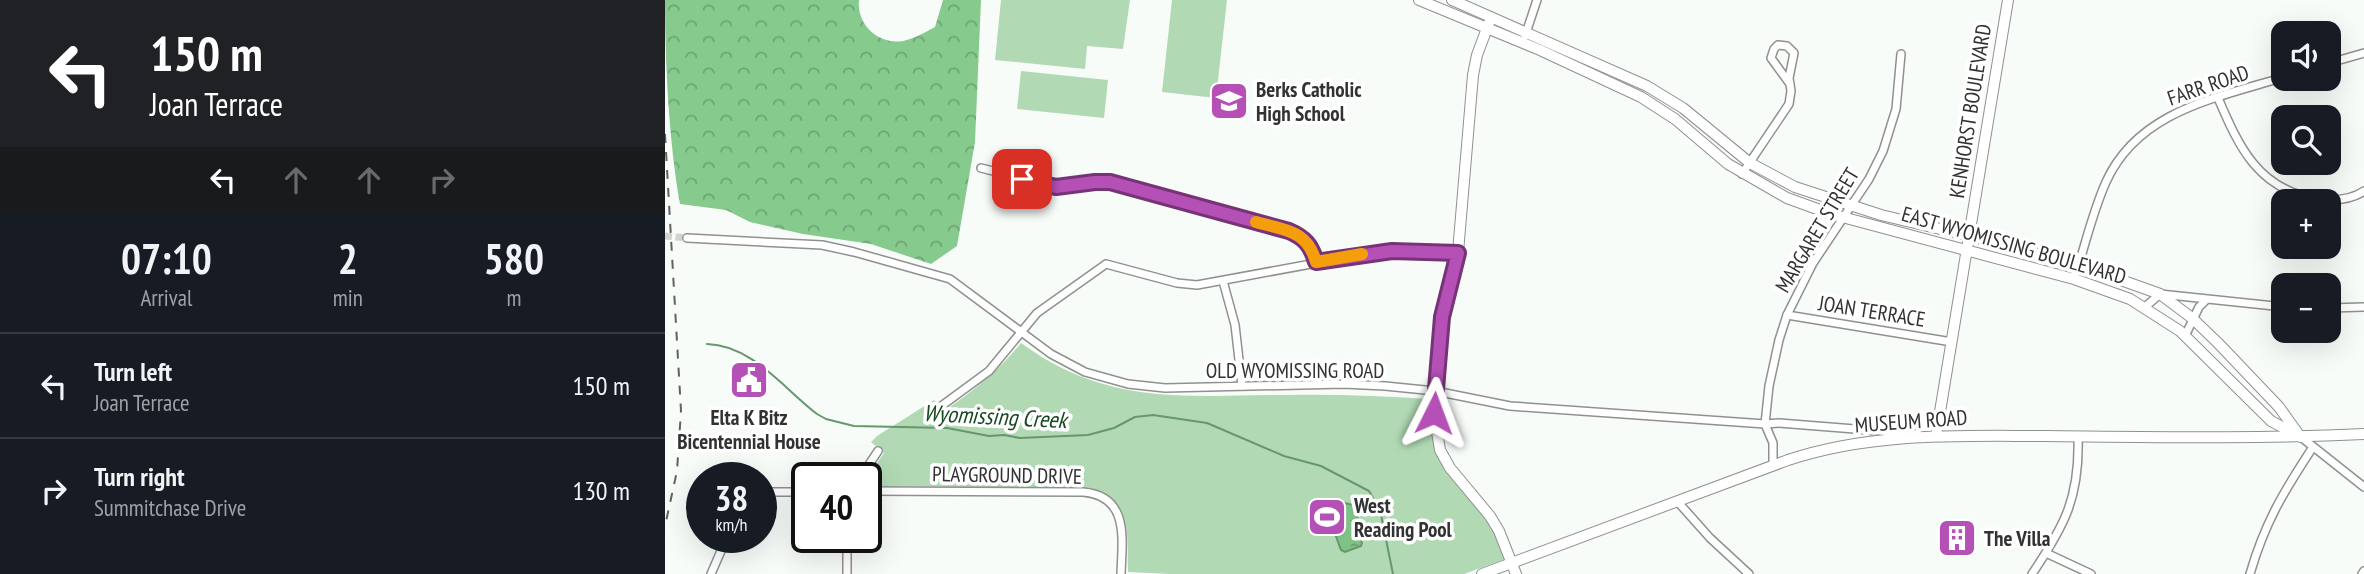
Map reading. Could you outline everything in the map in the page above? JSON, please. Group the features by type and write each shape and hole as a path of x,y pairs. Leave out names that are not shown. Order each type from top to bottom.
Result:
{"street":[{"name":"EAST WYOMISSING BOULEVARD","path":"1419,0 1641,97 1675,119 1742,174 1787,198 1843,216 2074,279 2112,291 2145,307 2185,336 2271,421 2301,437"},
{"name":"EAST WYOMISSING BOULEVARD","path":"1452,0 1647,86 1683,108 1749,163 1795,187 1906,222 2079,265 2160,294 2193,320 2279,407 2301,437"},
{"path":"1522,43 1538,0"},
{"name":"KENHORST BOULEVARD","path":"1936,436 2008,0"},
{"path":"1492,17 1473,75 1458,253 1442,317 1434,413 1440,450 1450,468 1490,516 1515,569"},
{"path":"1742,174 1791,97 1794,53 1787,46 1778,46 1774,48 1771,58 1790,84"},
{"path":"2341,60 2364,53"},
{"name":"MARGARET STREET","path":"1773,466 1773,443 1765,424 1771,373 1787,315 1813,263 1873,172 1888,138 1896,110 1901,54"},
{"name":"FARR ROAD","path":"2074,279 2102,190 2129,147 2148,129 2168,116 2271,82"},
{"path":"2218,98 2240,146 2254,166 2271,180 2290,191 2323,200 2355,198 2364,191"},
{"path":"981,168 1056,187 1110,182 1289,231 1304,238 1311,247 1316,262"},
{"name":"OLD WYOMISSING ROAD","path":"687,238 815,245 866,255 950,279 1021,333 1072,366 1117,382 1165,388 1343,384 1435,391 1510,406 1936,436"},
{"path":"940,407 989,371 1037,313 1106,264 1183,284 1205,285 1316,262 1392,251 1458,253"},
{"path":"1223,281 1235,325 1242,386"},
{"path":"2145,307 2160,294 2271,306"},
{"path":"2185,336 2199,307 2206,300"},
{"path":"2341,308 2364,307"},
{"name":"JOAN TERRACE","path":"1787,315 1952,342"},
{"name":"MUSEUM ROAD","path":"1482,574 1515,569 1677,501 1813,452 1864,441 1936,436 2301,437 2364,434"},
{"path":"2032,574 2062,526 2075,492 2079,467 2078,436"},
{"path":"2301,437 2364,486"},
{"path":"2250,574 2269,518 2313,447"},
{"path":"871,462 878,452"},
{"name":"PLAYGROUND DRIVE","path":"882,491 1089,493 1112,505 1121,520 1121,574"},
{"path":"1677,501 1710,538 1749,574"},
{"path":"711,574 720,553"},
{"path":"846,574 847,553"},
{"path":"2046,553 2091,574"}],"green space":[{"path":"665,0 859,0 862,19 874,34 891,41 900,41 935,27 943,0 981,0 975,142 957,246 931,264 871,244 803,234 750,222 726,210 680,204 668,102"}],"shaded area":[{"path":"1001,0 1130,0 1123,49 1087,46 1085,69 995,60"},
{"path":"1172,0 1227,0 1216,98 1162,92"},
{"path":"1021,71 1108,80 1104,118 1017,109"},
{"path":"1021,343 1054,364 1085,378 1117,388 1149,393 1430,399 1431,433 1437,454 1490,520 1505,559 1464,574 1128,572 1128,543 1124,518 1111,499 1100,492 1084,488 882,486 882,462 878,462 884,453 871,442 934,400 944,411 966,396"}],"water":[{"path":"1345,503 1353,505 1358,519 1354,521 1362,543 1361,546 1345,552 1341,550 1327,512"}],"waterway":[{"name":"Wyomissing Creek","path":"707,344 739,352 767,370 817,414 854,426 947,428 989,436 1020,438 1088,435 1114,428 1135,417 1153,415 1207,423 1284,456 1321,466 1369,491 1380,510 1393,574"}],"tunnel":[{"path":"665,236 687,238"}],"railway":[{"path":"665,134 681,411 677,471 665,526"}],"slow traffic":[{"path":"1256,222 1304,238 1311,247 1316,262 1362,254"}],"place":[{"name":"Berks Catholic High School","path":"1229,101"},
{"name":"Elta K Bitz Bicentennial House","path":"749,380"},
{"name":"West Reading Pool","path":"1327,517"},
{"name":"The Villa","path":"1957,538"}],"route":[{"path":"1022,179 1056,187 1110,182 1289,231 1304,238 1311,247 1316,262 1392,251 1458,253 1442,317 1434,413"}]}
